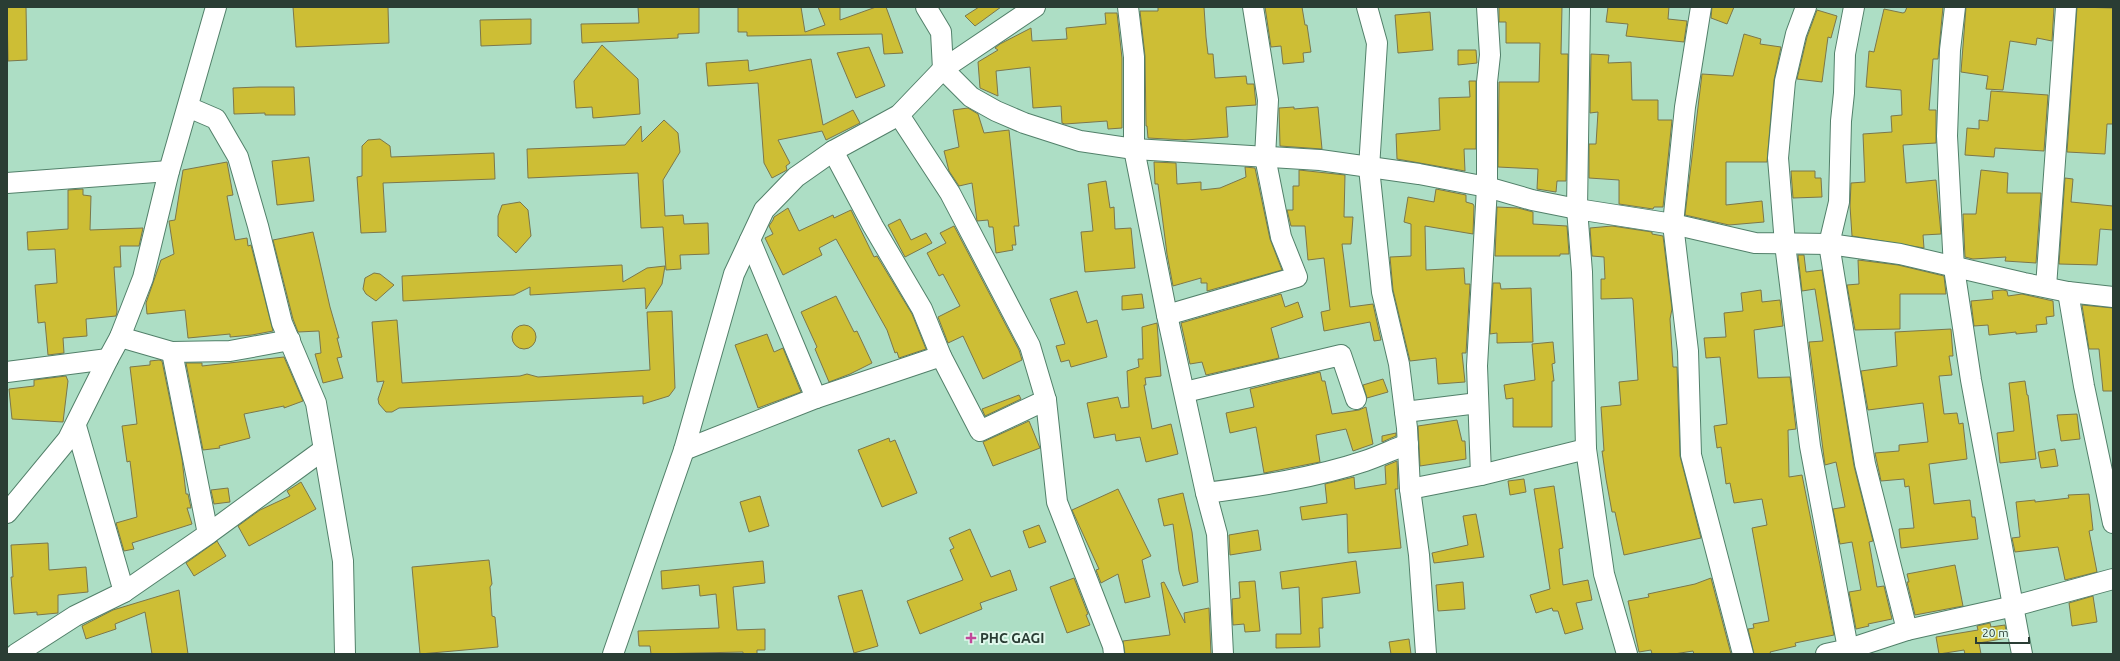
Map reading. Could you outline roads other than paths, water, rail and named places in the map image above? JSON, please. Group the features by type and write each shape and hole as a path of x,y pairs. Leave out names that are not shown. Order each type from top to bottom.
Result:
{"street":[{"path":"7,513 68,439 76,426 120,337 143,278 169,171 216,7"},
{"path":"926,7 941,32 943,69 971,98 1024,123 1080,141 1134,149 1320,160 1419,174 1487,187 1532,200 1673,224 1755,242 1829,244 1900,254 1954,268 2068,292 2113,297"},
{"path":"613,654 684,450 734,274 764,210 796,177 833,151 898,115 943,69 1035,7"},
{"path":"1128,7 1134,57 1134,149 1167,315 1206,493 1217,534 1223,654"},
{"path":"1167,315 1297,277 1281,237 1265,157 1268,100 1253,7"},
{"path":"1367,7 1377,43 1369,168 1382,292 1399,364 1405,412 1410,489 1419,555 1426,654"},
{"path":"1481,475 1477,366 1487,187 1487,82 1490,55 1487,7"},
{"path":"1580,7 1578,209 1582,272 1586,449 1604,574 1627,654"},
{"path":"1701,7 1685,107 1673,224 1688,351 1691,455 1743,654"},
{"path":"1806,7 1796,34 1784,89 1778,158 1785,244 1810,446 1849,651"},
{"path":"1854,7 1845,54 1844,93 1840,120 1839,202 1829,244 1864,464 1907,630"},
{"path":"1955,7 1950,50 1947,136 1954,268 1971,380 2022,654"},
{"path":"2046,287 2066,7"},
{"path":"188,107 216,119 238,157 258,226 282,323 316,403 343,561 345,654"},
{"path":"898,115 950,192 1030,346 1046,400 1057,502 1113,646 1114,654"},
{"path":"833,151 873,226 922,309 941,356 980,431 1046,400"},
{"path":"7,183 169,171"},
{"path":"750,240 816,398"},
{"path":"2068,292 2084,386 2113,523"},
{"path":"120,337 172,352 230,351 290,340"},
{"path":"172,352 208,534"},
{"path":"1185,392 1341,355 1356,399"},
{"path":"684,450 816,398 941,356"},
{"path":"7,372 108,359"},
{"path":"1405,412 1478,403"},
{"path":"76,426 124,592"},
{"path":"1206,493 1261,486 1334,469 1366,460 1408,444"},
{"path":"1410,489 1481,475 1586,449"},
{"path":"16,654 75,616 124,592 208,534 323,450"},
{"path":"1826,654 1849,651 1907,630 2014,606 2113,579"}],"place":[{"name":"PHC GAGI","path":"971,638"}]}
